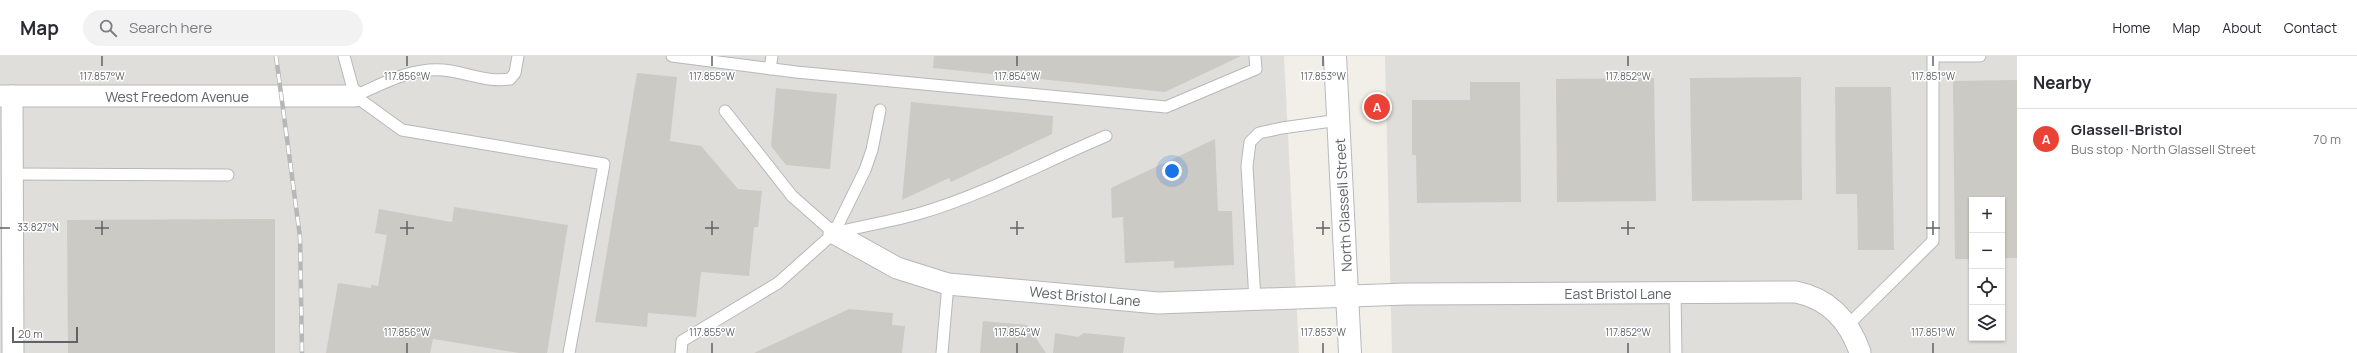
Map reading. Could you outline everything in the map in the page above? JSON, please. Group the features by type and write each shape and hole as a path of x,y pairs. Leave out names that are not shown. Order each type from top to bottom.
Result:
{"main road":[{"name":"North Glassell Street","path":"1336,56 1350,353"}],"street":[{"name":"West Freedom Avenue","path":"6,96 355,96"},
{"path":"6,96 12,174 9,341"},
{"name":"West Bristol Lane","path":"834,233 897,268 948,284 1158,303 1347,295"},
{"name":"East Bristol Lane","path":"1347,295 1796,292 1810,295 1825,303 1848,325 1861,352"}],"lane":[{"path":"344,56 355,96 402,130 604,164 569,353"},
{"path":"355,96 413,71 444,70 499,80 510,79 515,73 518,56"},
{"path":"672,56 770,69 1166,107 1256,69 1255,56"},
{"path":"770,69 772,56"},
{"path":"1848,325 1933,241 1933,56 1980,56"},
{"path":"680,353 682,341 778,283 834,233 865,170 872,150 880,110"},
{"path":"725,111 792,196 834,233"},
{"path":"1255,300 1247,166 1250,142 1259,133 1282,128 1339,120"},
{"path":"834,233 921,213 1018,177 1057,156 1106,136"},
{"path":"12,174 228,175"},
{"path":"942,353 948,284"},
{"path":"1675,293 1676,353"}],"shaded area":[{"path":"0,56 1284,56 1299,353 0,353"},
{"path":"1385,56 2017,56 2017,353 1392,353"}],"building":[{"path":"934,56 1241,56 1165,92 933,68"},
{"path":"637,73 677,77 670,141 701,146 738,189 762,191 758,227 754,227 749,276 701,272 696,317 648,313 647,327 595,322"},
{"path":"1801,77 1802,200 1692,201 1690,78"},
{"path":"1654,78 1656,201 1557,202 1556,79"},
{"path":"2017,80 2017,258 2005,258 2005,197 1969,197 1969,259 1955,259 1953,81"},
{"path":"1470,82 1520,82 1521,202 1417,203 1416,155 1412,155 1412,100 1470,100"},
{"path":"1835,87 1891,87 1894,250 1858,250 1857,194 1836,194"},
{"path":"776,88 837,94 830,169 786,165 771,146"},
{"path":"911,102 1053,116 1052,134 951,182 949,178 902,200"},
{"path":"1215,139 1218,211 1232,211 1234,265 1174,268 1174,261 1125,263 1123,217 1112,218 1111,188"},
{"path":"454,207 568,225 547,353 519,353 433,339 430,353 326,353 338,283 371,288 371,285 378,286 387,235 375,233 379,209 452,222"},
{"path":"275,219 275,353 68,353 67,220"},
{"path":"849,309 893,313 892,325 905,326 902,353 754,353"},
{"path":"983,321 1027,325 1046,353 980,353"},
{"path":"1055,333 1078,337 1084,333 1125,337 1123,353 1053,353"}],"railway":[{"path":"276,56 300,237 302,353"}],"place":[{"name":"Glassell-Bristol","path":"1377,107"}]}
